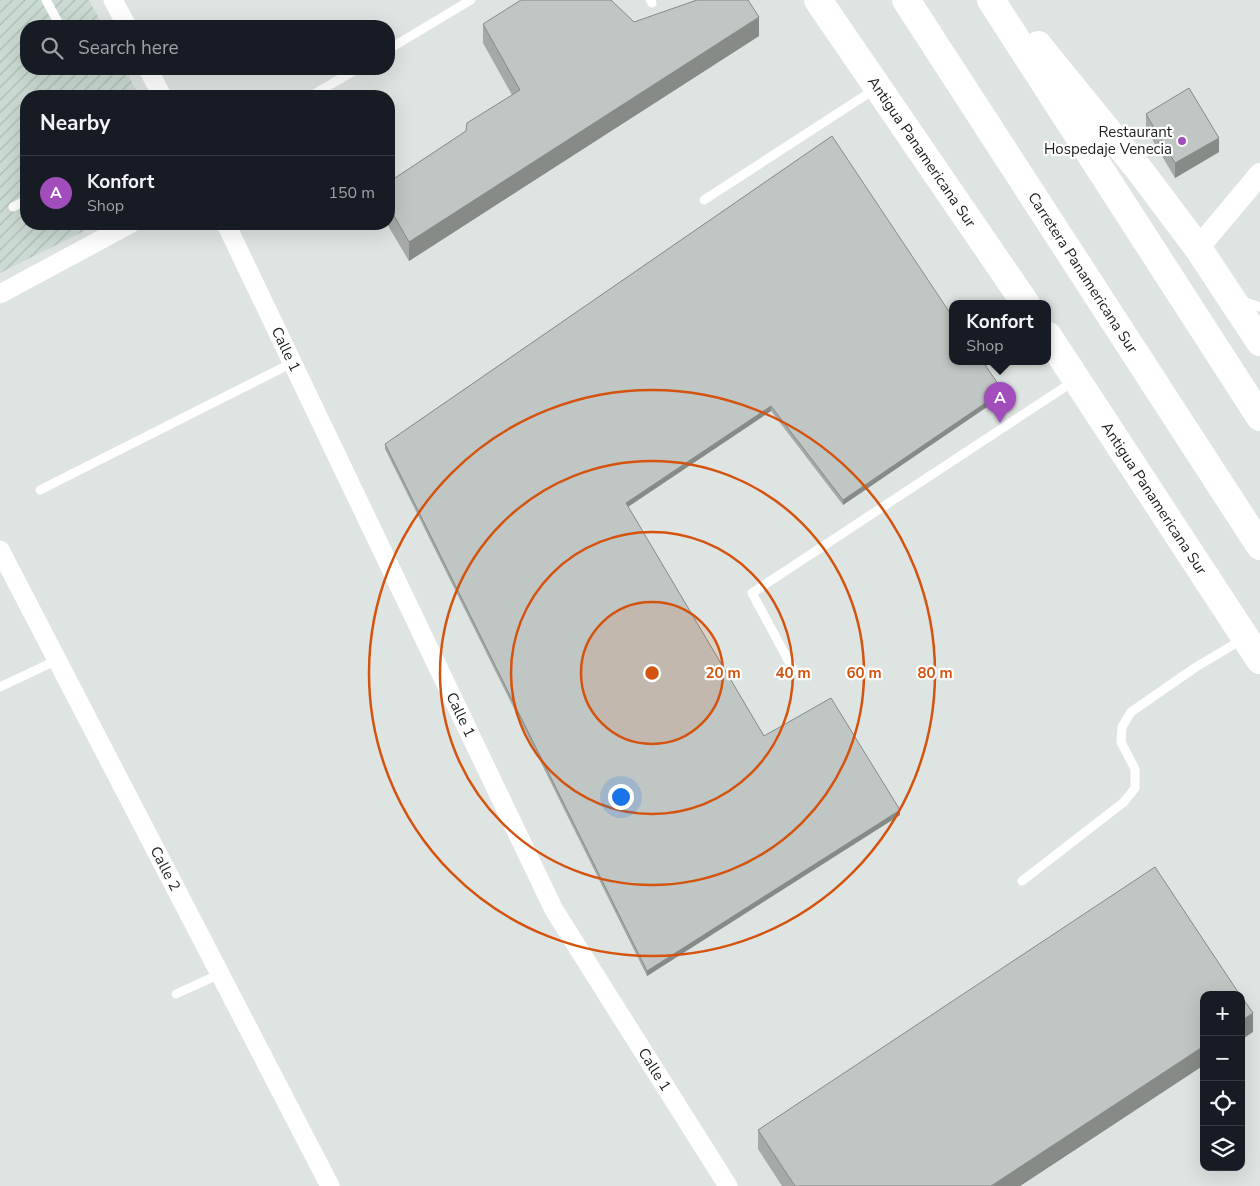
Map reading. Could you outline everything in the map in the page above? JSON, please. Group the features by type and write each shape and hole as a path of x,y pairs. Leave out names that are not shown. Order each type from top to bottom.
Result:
{"main road":[{"name":"Antigua Panamericana Sur","path":"818,0 1023,300"},
{"name":"Carretera Panamericana Sur","path":"906,0 1260,546"},
{"path":"991,0 1260,417"},
{"path":"1001,0 1141,172 1198,248 1260,342"},
{"name":"Antigua Panamericana Sur","path":"1051,340 1260,660"}],"street":[{"path":"113,0 124,20"},
{"path":"151,75 159,90"},
{"path":"1198,248 1260,174"},
{"path":"0,294 119,230"},
{"name":"Calle 1","path":"229,230 554,910 728,1186"},
{"name":"Calle 2","path":"0,550 330,1186"}],"lane":[{"path":"46,0 57,20"},
{"path":"395,46 471,0"},
{"path":"321,90 347,75"},
{"path":"704,200 878,88"},
{"path":"13,208 20,204"},
{"path":"1229,296 1260,307"},
{"path":"40,490 292,362"},
{"path":"794,671 752,593 1077,379"},
{"path":"1022,881 1124,802 1134,788 1135,769 1121,742 1122,727 1131,712 1196,667 1245,638"},
{"path":"0,687 57,660"},
{"path":"176,994 220,974"}],"shaded area":[{"path":"0,0 89,0 100,20 20,20 20,75 128,75 136,90 20,90 20,230 86,230 0,273"}],"building":[{"path":"521,0 611,0 634,22 697,0 748,0 759,17 409,242 395,218 395,178 466,131 467,123 520,90 483,24"},
{"name":"Restaurant Hospedaje Venecia","path":"1189,88 1219,138 1175,163 1146,114"},
{"path":"832,136 949,312 949,365 985,365 1003,391 843,500 771,406 626,503 764,736 831,698 900,810 647,971 385,444"},
{"path":"1155,867 1237,991 1200,991 1200,1049 991,1186 795,1186 758,1130"},
{"path":"1245,1002 1253,1013 1245,1018"}],"place":[{"name":"Restaurant Hospedaje Venecia","path":"1182,141"},
{"name":"Konfort","path":"1000,423"}]}
